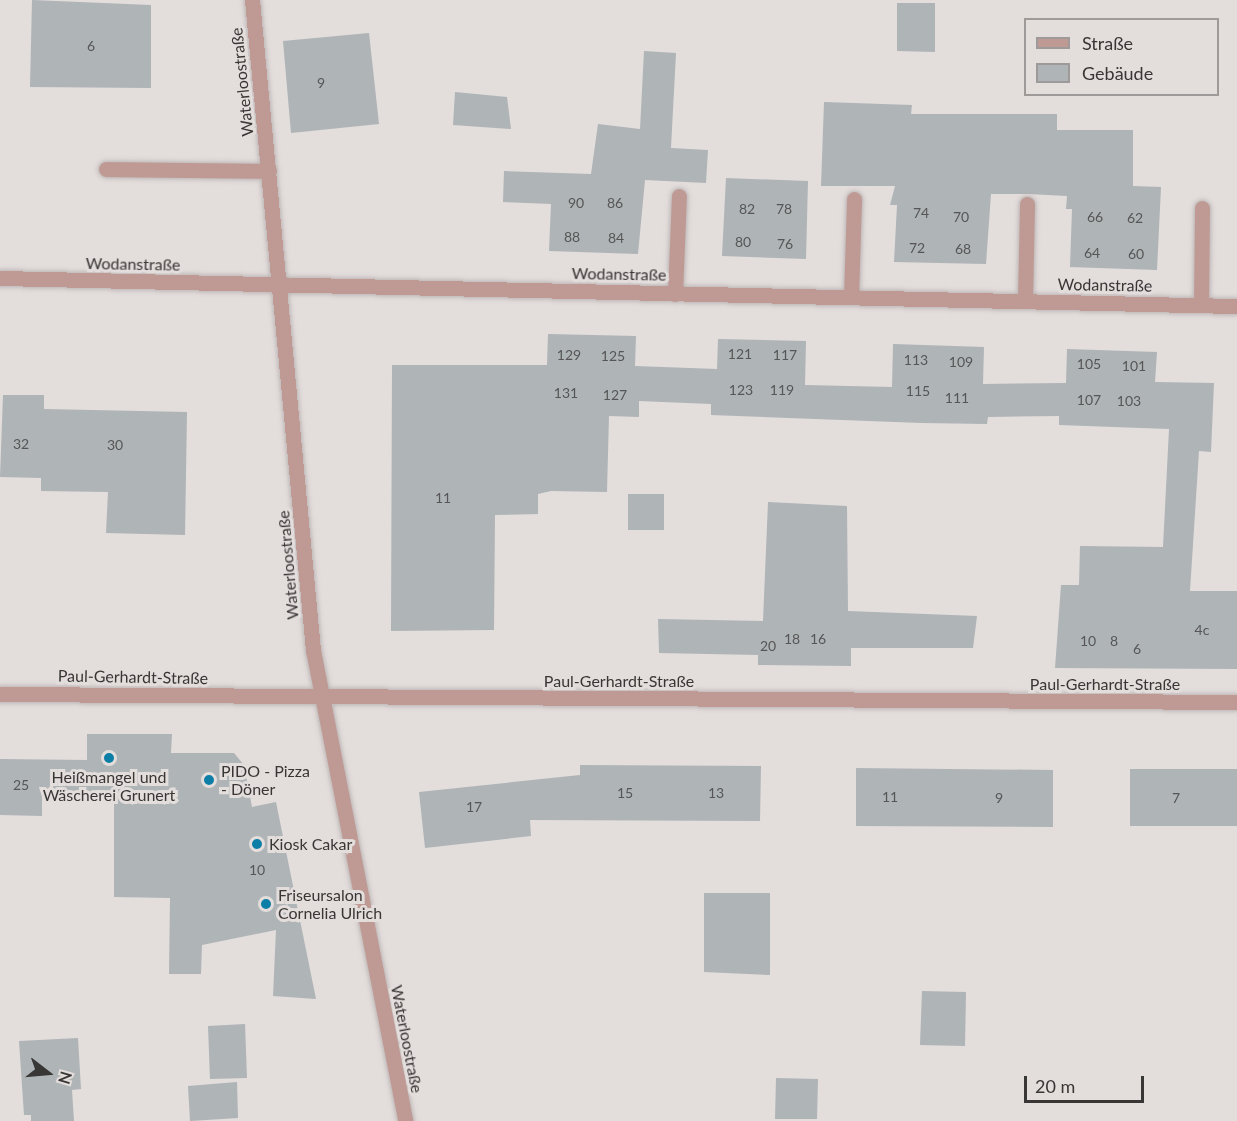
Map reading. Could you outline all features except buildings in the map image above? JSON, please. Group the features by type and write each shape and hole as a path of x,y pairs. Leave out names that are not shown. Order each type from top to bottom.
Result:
{"street":[{"name":"Waterloostraße","path":"252,0 281,285 313,650 405,1121"},
{"path":"106,169 270,171"},
{"path":"675,294 679,196"},
{"path":"851,297 854,199"},
{"path":"1025,301 1027,204"},
{"path":"1201,305 1202,208"},
{"name":"Wodanstraße","path":"0,278 1237,306"},
{"name":"Paul-Gerhardt-Straße","path":"0,694 1237,702"}],"place":[{"name":"Heißmangel und Wäscherei Grunert","path":"109,758"},
{"name":"PIDO - Pizza - Döner","path":"209,780"},
{"name":"Kiosk Cakar","path":"257,844"},
{"name":"Friseursalon Cornelia Ulrich","path":"266,904"}]}
